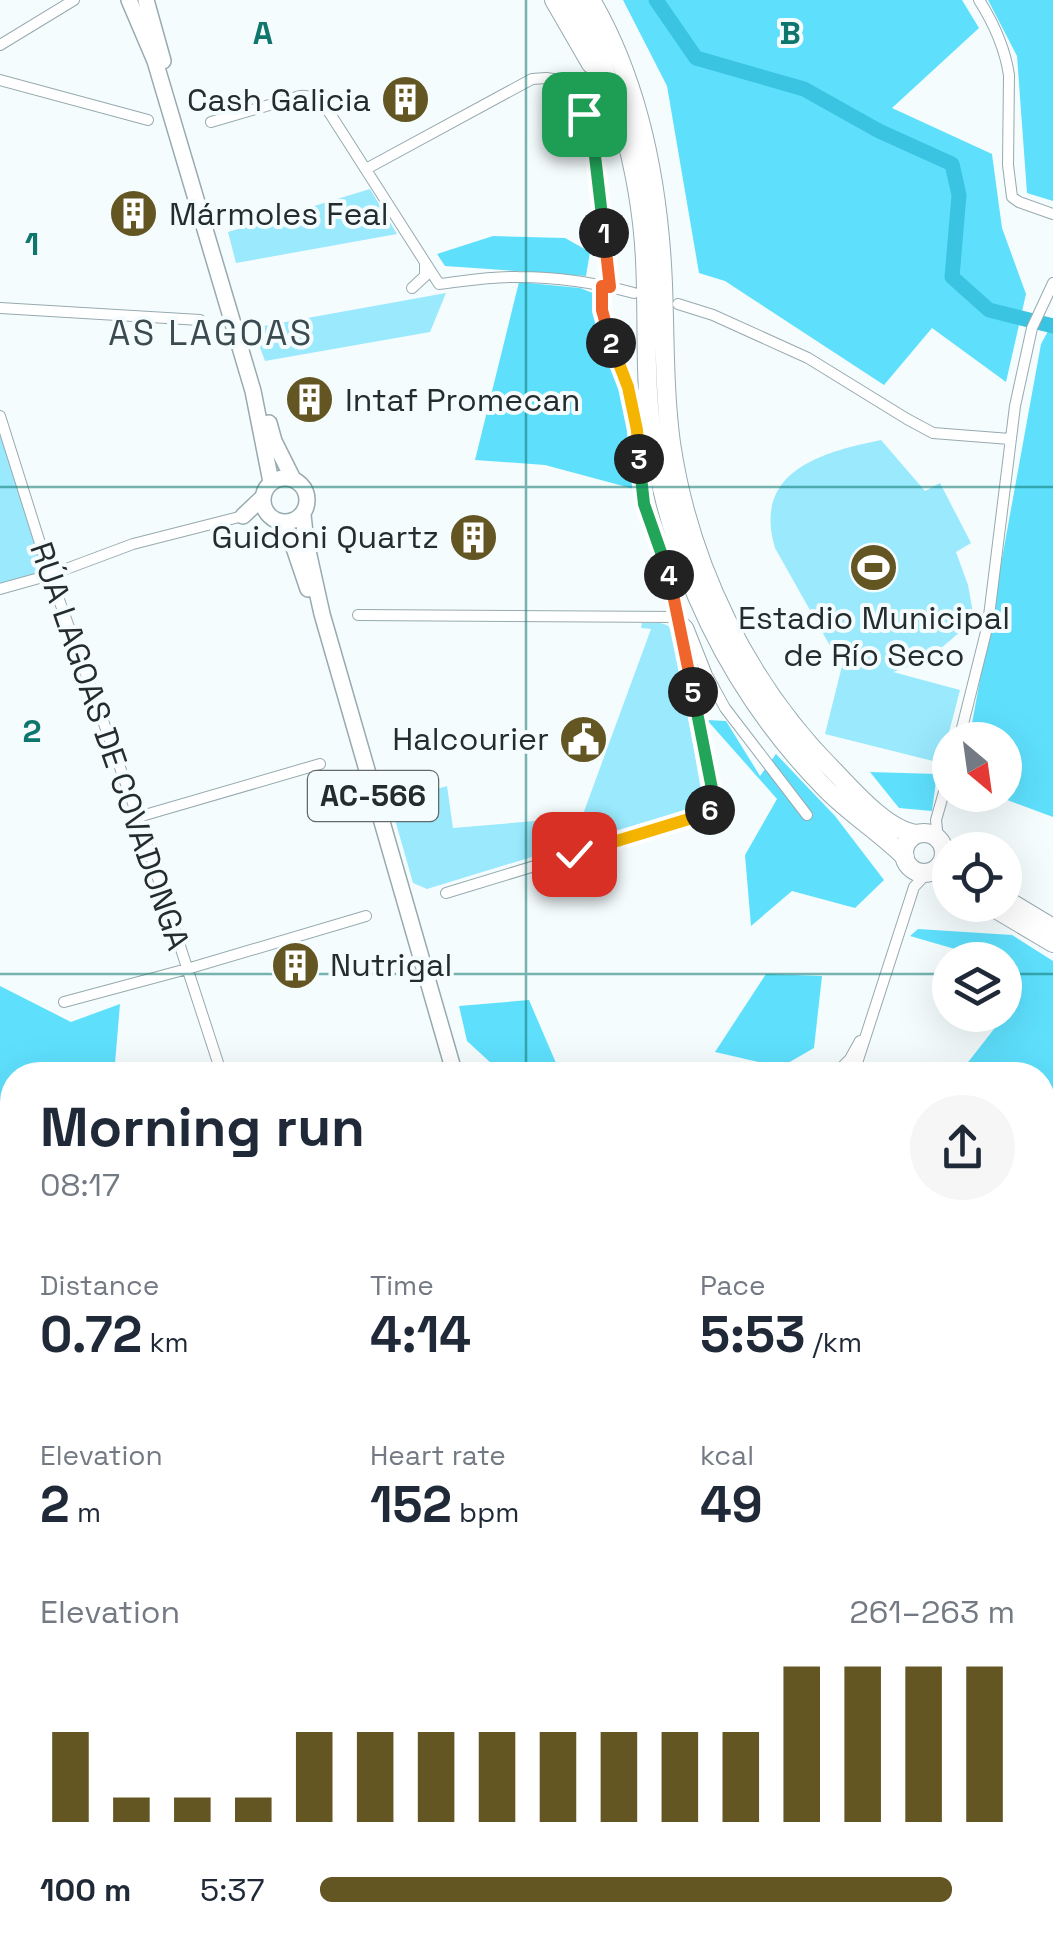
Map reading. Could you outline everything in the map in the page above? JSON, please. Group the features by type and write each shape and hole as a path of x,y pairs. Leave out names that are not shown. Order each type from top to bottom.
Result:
{"highway":[{"path":"554,0 627,110"},
{"path":"573,0 627,110"},
{"path":"592,0 606,24 627,110 654,191 671,442 681,496 702,562 736,637 797,730 862,800 898,829 932,839"},
{"path":"605,0 627,56 627,110 645,257 652,432 675,540 693,589 737,677 794,756 917,872 932,876"},
{"path":"917,872 906,846 932,841"},
{"path":"917,872 932,868"},
{"path":"1022,909 1053,928"},
{"path":"1017,922 1053,944"}],"main road":[{"path":"129,0 155,61 253,391 272,482"},
{"name":"AC-566","path":"146,0 274,442 293,479 306,493 306,542 322,614 451,1062"},
{"path":"293,479 272,482 265,489 263,507 290,536 318,618 443,1062"},
{"path":"244,516 262,498"},
{"path":"244,516 294,521 303,515"}],"street":[{"path":"0,44 74,0"},
{"path":"979,0 1007,61 1012,197 1053,214"},
{"path":"366,169 532,79 561,80 584,114 593,139 606,286 602,310 628,387 644,504 668,571 714,799 711,809 702,815 446,892"},
{"path":"0,80 148,120"},
{"path":"212,122 307,95 329,112 439,284 515,276 606,286 634,294"},
{"path":"412,288 425,276 425,262"},
{"path":"964,722 988,624 1010,439 1032,328 1053,283"},
{"path":"678,304 808,358 933,433 1010,439"},
{"path":"0,308 200,320"},
{"name":"RÚA LAGOAS DE COVADONGA","path":"0,416 50,575 138,817 218,1062"},
{"path":"0,590 133,544 244,516"},
{"path":"358,616 678,618 688,627 725,708 807,815"},
{"path":"138,817 320,764"},
{"path":"850,1062 870,1022 917,872"},
{"path":"64,1002 366,916"}],"shaded area":[{"path":"623,0 962,0 979,28 892,108 992,154 1002,228 1026,294 1006,382 932,328 884,385 725,281 699,273 667,86"},
{"path":"988,0 1053,0 1053,201 1027,193 1017,56"},
{"path":"370,189 397,234 236,263 228,232"},
{"path":"493,236 565,238 590,252 586,276 445,266 437,254"},
{"path":"519,282 580,288 598,295 601,330 622,388 632,431 638,490 545,465 475,460"},
{"path":"446,293 430,332 265,361 260,348 263,326"},
{"path":"1053,322 1053,817 1022,805 1022,722 972,722 1041,344"},
{"path":"0,433 41,565 35,574 0,584"},
{"name":"Estadio Municipal de Río Seco","path":"881,440 925,491 940,483 971,543 956,552 974,618 937,651 893,672 960,690 952,722 932,722 932,761 825,734 843,662 775,548 771,522 774,500 783,483 815,459"},
{"path":"642,623 663,624 673,631 702,796 695,807 427,889 413,883 390,802 447,786 453,828 582,817 651,629 641,628"},
{"path":"707,720 726,721 760,776 776,754 835,816 884,880 855,908 792,891 751,926 745,855 777,799"},
{"path":"870,772 932,774 932,811 899,808"},
{"path":"918,929 1012,935 1053,961 1053,1062 968,1062 992,1032 1022,1032 1022,942 932,942 910,936"},
{"path":"766,974 822,976 814,1048 790,1062 759,1062 715,1052"},
{"path":"0,986 71,1022 120,1004 115,1062 0,1062"},
{"path":"529,1000 556,1062 490,1062 467,1041 459,1006"}],"waterway":[{"path":"656,0 696,58 804,89 879,131 952,164 959,195 952,277 989,310 1053,326"}],"place":[{"name":"Cash Galicia","path":"406,100"},
{"name":"Mármoles Feal","path":"134,214"},
{"name":"Intaf Promecan","path":"310,400"},
{"name":"Guidoni Quartz","path":"474,537"},
{"name":"Estadio Municipal de Río Seco","path":"874,568"},
{"name":"Halcourier","path":"584,739"},
{"name":"Nutrigal","path":"295,965"}],"district":[{"name":"AS LAGOAS","path":"211,333"}],"route":[{"path":"574,854 702,815 711,809 714,799 674,595 644,504 637,430 628,387 602,310 602,286 610,287 593,139 584,114"}]}
